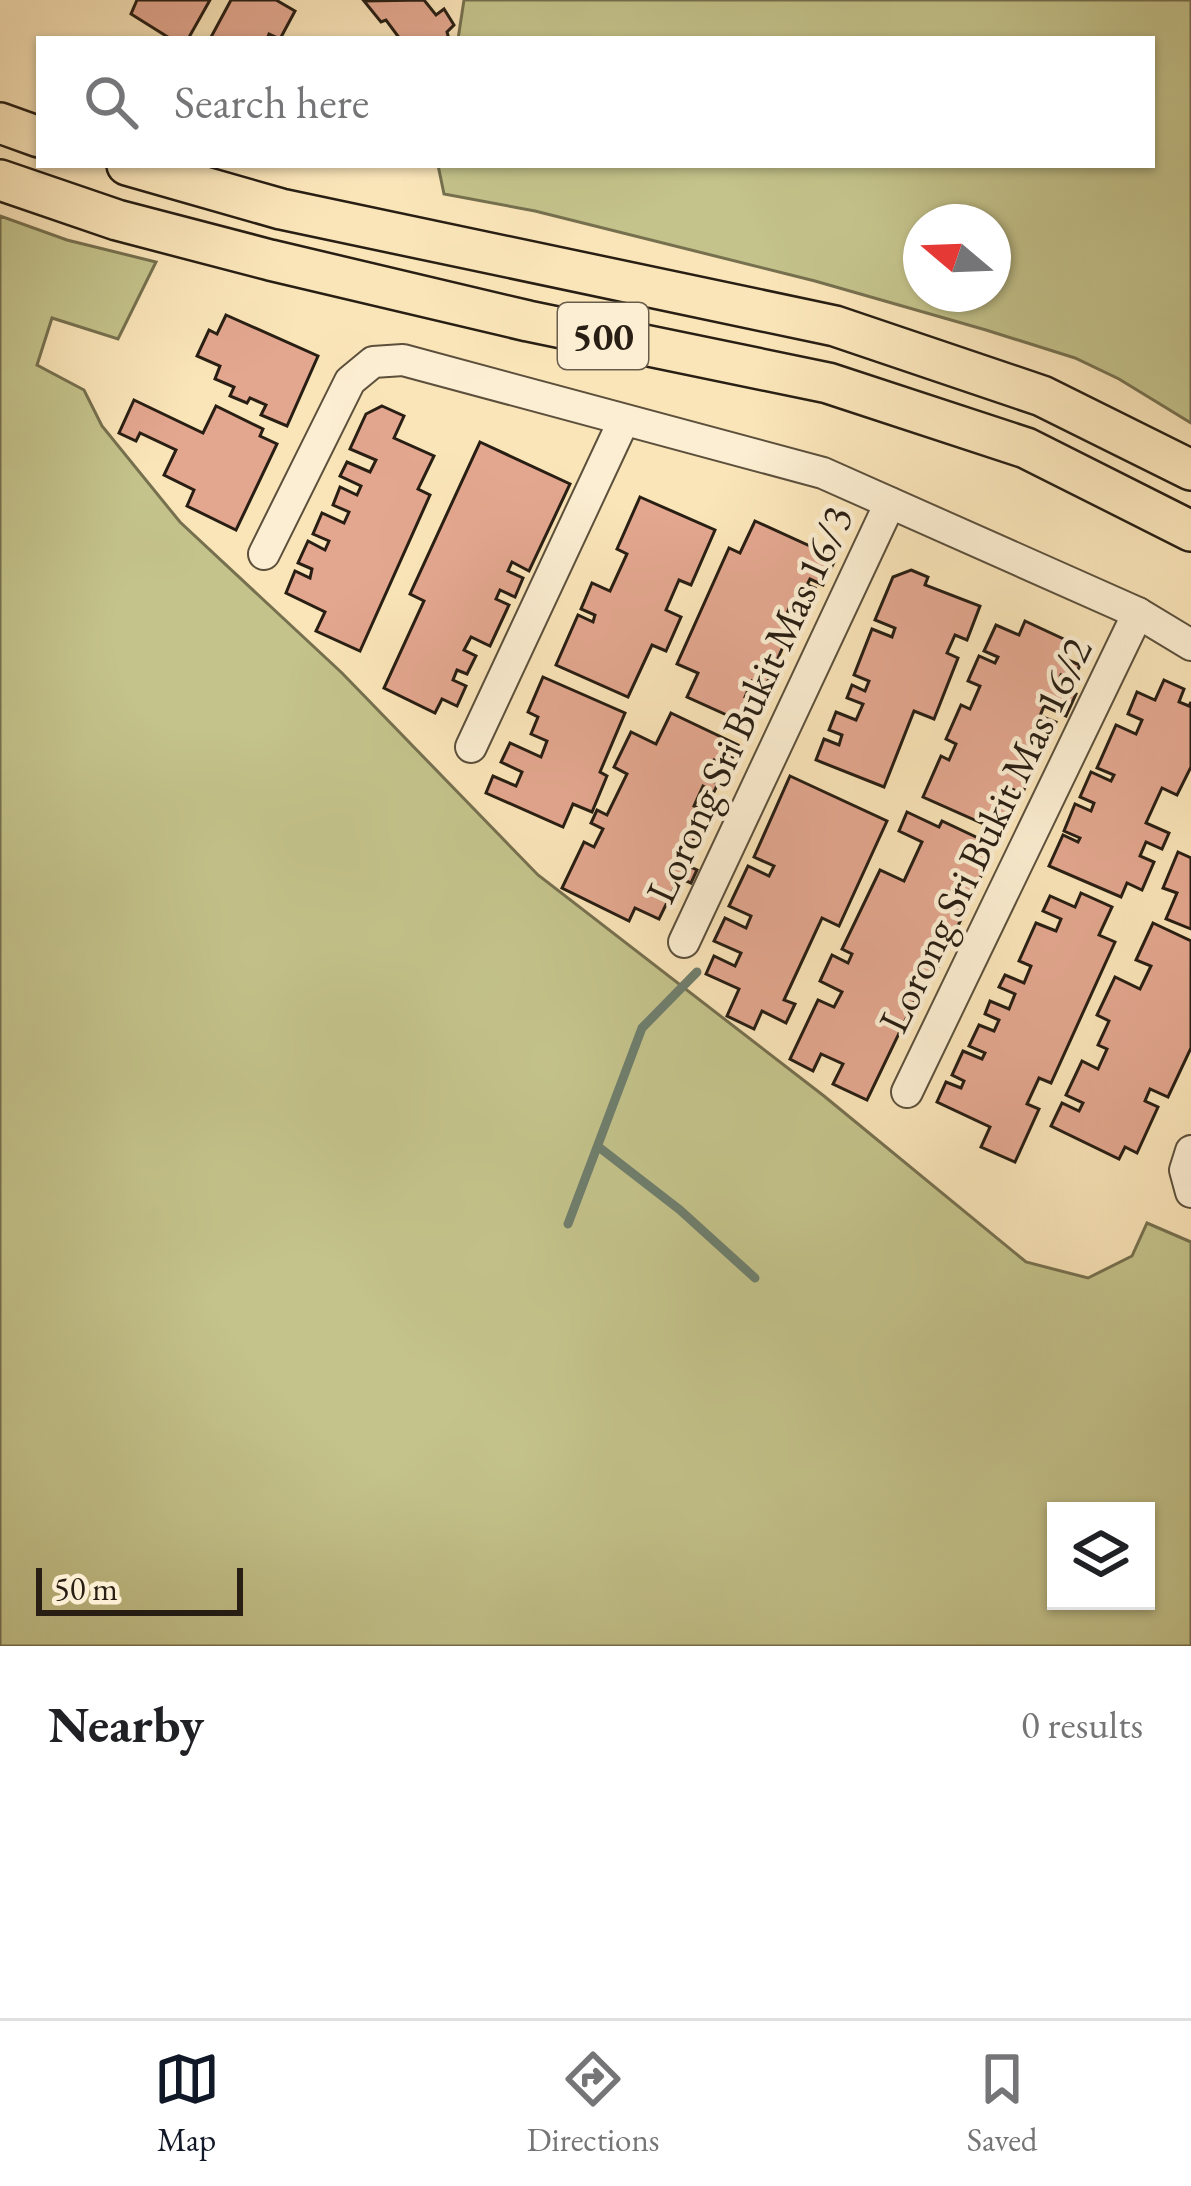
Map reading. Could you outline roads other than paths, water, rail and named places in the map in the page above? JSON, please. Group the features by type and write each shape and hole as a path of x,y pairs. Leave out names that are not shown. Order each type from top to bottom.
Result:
{"main road":[{"path":"0,123 36,136"},
{"name":"500","path":"138,168 281,209 835,326 1042,395 1191,470"},
{"name":"500","path":"0,180 118,220 293,266 527,321 828,383 1026,448 1191,531"}],"street":[{"path":"264,554 350,381 361,369 387,359 421,364 824,473 1138,613 1191,645"},
{"path":"471,747 622,422"},
{"name":"Lorong Sri Bukit Mas 16/3","path":"684,942 890,503"},
{"name":"Lorong Sri Bukit Mas 16/2","path":"908,1093 1138,613"},
{"path":"1191,1151 1185,1170 1191,1192"}],"waterway":[{"path":"568,1224 642,1028 697,972"},
{"path":"600,1148 680,1210 755,1278"}]}
